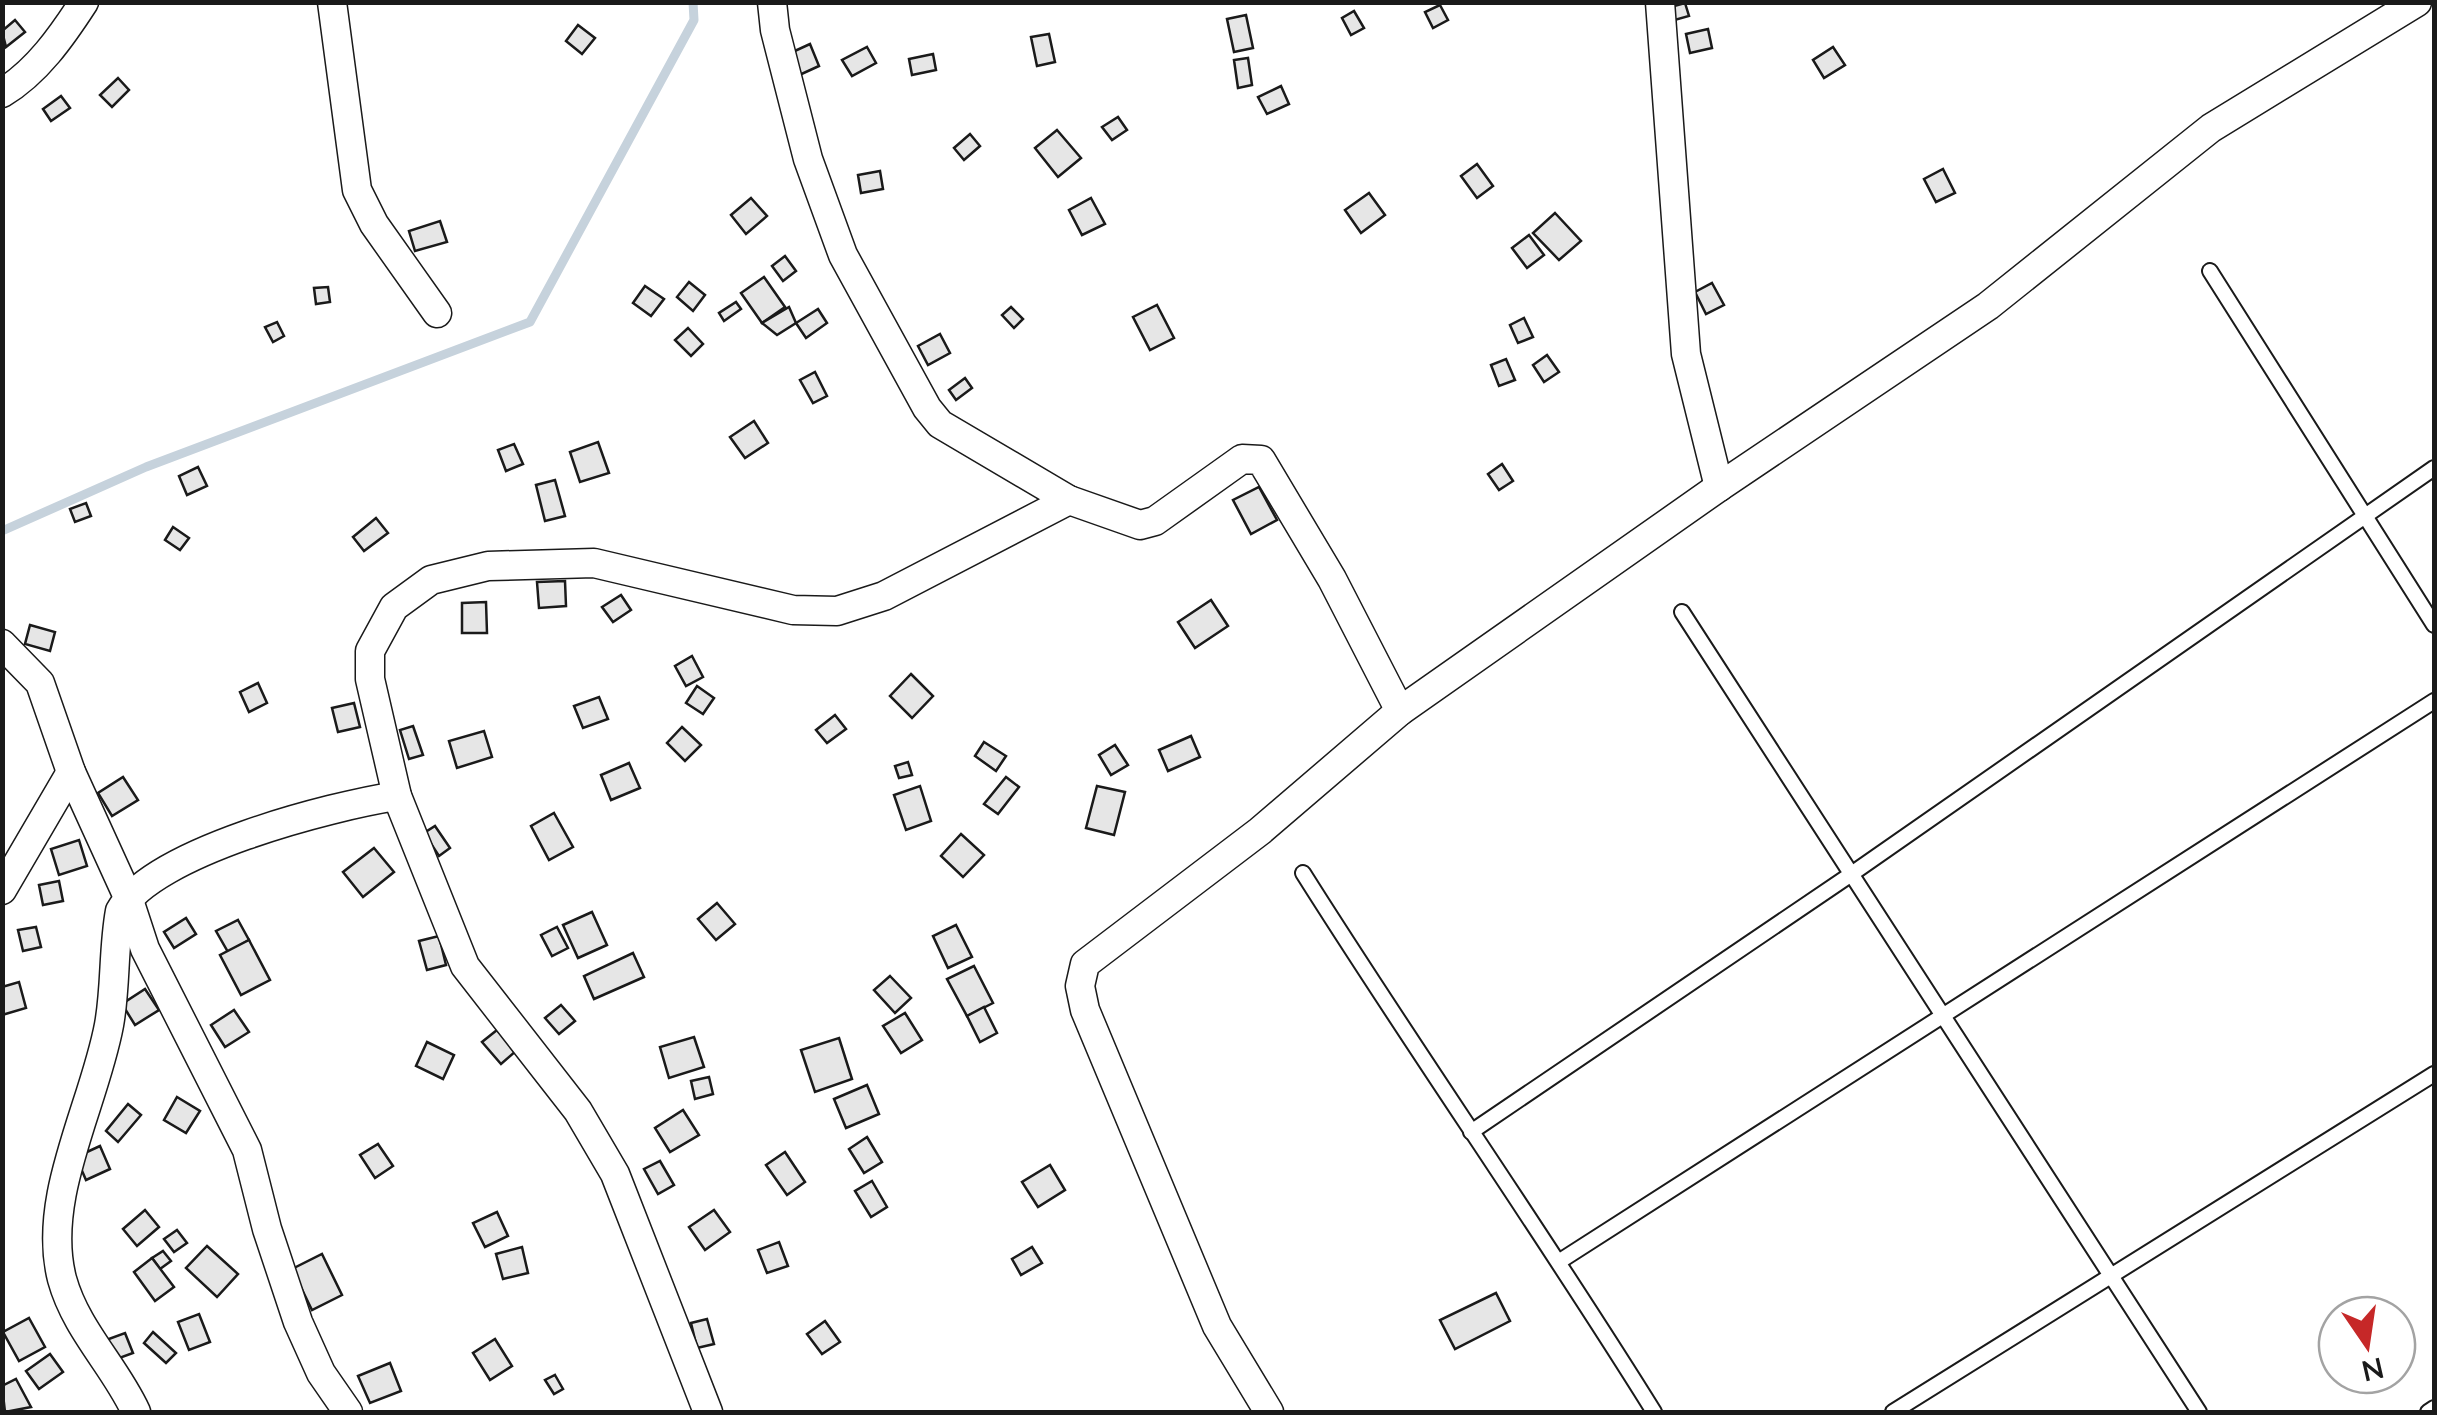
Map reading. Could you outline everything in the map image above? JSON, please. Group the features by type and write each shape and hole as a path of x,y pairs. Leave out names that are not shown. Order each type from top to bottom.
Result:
{"street":[{"path":"2,94 18,84 63,35 84,2"},
{"path":"332,2 358,190 374,224 438,313"},
{"path":"772,2 775,30 808,159 843,255 907,375 940,424 1069,500 1140,526 1155,521 1242,460 1261,460 1332,579 1400,711"},
{"path":"1660,2 1686,354 1718,487"},
{"path":"1269,1412 1217,1326 1085,1010 1080,986 1085,964 1260,831 1400,711 1718,487 1988,306 2210,128 2418,2"},
{"path":"708,1412 615,1174 578,1112 465,966 396,796 370,679 370,651 394,607 432,580 488,566 594,563 793,610 837,611 884,596 1069,500"},
{"path":"2,644 40,682 71,772 128,896 145,949 248,1150 284,1286 321,1373 348,1412"},
{"path":"2,890 71,772"},
{"path":"136,1412 84,1332 63,1282 56,1244 62,1198 108,1028 116,985 115,938 128,896 166,871 266,828 355,802 396,796"}],"lane":[{"path":"2210,271 2434,625"},
{"path":"1471,1132 1850,875 2434,468"},
{"path":"1682,612 2200,1412"},
{"path":"1560,1262 2434,701"},
{"path":"1303,872 1654,1412"},
{"path":"1894,1412 2434,1074"},
{"path":"2428,1412 2434,1408"}],"building":[{"path":"1685,3 1689,16 1671,21 1667,8"},
{"path":"1440,5 1448,20 1433,28 1425,12"},
{"path":"1354,11 1364,28 1351,35 1342,18"},
{"path":"1246,15 1253,48 1234,52 1227,19"},
{"path":"15,20 25,32 6,47 2,31"},
{"path":"578,25 595,38 582,54 566,41"},
{"path":"1708,29 1712,48 1690,53 1686,34"},
{"path":"1049,34 1055,62 1037,66 1031,37"},
{"path":"810,44 819,66 795,77 786,55"},
{"path":"867,47 876,63 852,76 842,60"},
{"path":"1833,47 1845,65 1824,78 1813,60"},
{"path":"933,54 936,70 912,75 909,59"},
{"path":"1248,58 1252,85 1238,88 1234,60"},
{"path":"118,78 129,90 112,107 100,95"},
{"path":"1281,86 1289,104 1267,114 1258,97"},
{"path":"61,96 70,108 51,121 43,109"},
{"path":"1118,117 1127,130 1112,140 1102,127"},
{"path":"1057,130 1081,158 1058,177 1035,148"},
{"path":"970,134 980,146 964,160 954,148"},
{"path":"1477,164 1493,186 1477,198 1461,176"},
{"path":"1943,169 1955,193 1936,202 1924,179"},
{"path":"880,171 883,189 861,193 858,175"},
{"path":"1369,193 1385,215 1361,233 1345,210"},
{"path":"751,198 767,216 746,234 731,215"},
{"path":"1091,198 1105,224 1082,235 1069,210"},
{"path":"1555,213 1581,241 1559,260 1533,233"},
{"path":"440,221 447,242 415,251 409,231"},
{"path":"1529,235 1544,255 1527,268 1512,248"},
{"path":"785,256 796,271 783,281 772,266"},
{"path":"764,277 785,307 762,323 741,293"},
{"path":"689,282 705,295 693,311 677,297"},
{"path":"1712,283 1724,305 1706,314 1695,292"},
{"path":"645,286 664,299 651,316 633,303"},
{"path":"328,287 330,302 316,304 314,288"},
{"path":"736,302 741,309 724,321 719,313"},
{"path":"1157,305 1174,338 1150,350 1133,317"},
{"path":"789,307 796,323 777,335 762,323"},
{"path":"1011,307 1023,319 1014,328 1002,315"},
{"path":"818,309 827,323 806,338 796,323"},
{"path":"1524,318 1533,337 1518,343 1510,325"},
{"path":"277,322 284,336 273,342 265,327"},
{"path":"688,328 703,344 691,356 675,340"},
{"path":"940,334 950,353 928,365 918,346"},
{"path":"1547,355 1559,372 1544,382 1533,365"},
{"path":"1506,359 1515,380 1499,386 1491,365"},
{"path":"815,372 827,396 813,403 800,380"},
{"path":"965,378 972,388 956,400 949,390"},
{"path":"754,421 768,443 745,458 730,437"},
{"path":"598,442 609,473 580,482 570,452"},
{"path":"514,444 523,464 506,471 498,450"},
{"path":"1502,464 1513,481 1499,490 1488,474"},
{"path":"198,467 207,486 187,495 179,476"},
{"path":"555,480 565,516 545,521 536,485"},
{"path":"1259,487 1277,520 1251,534 1233,500"},
{"path":"86,503 91,516 75,522 70,509"},
{"path":"376,518 388,533 364,551 353,537"},
{"path":"173,527 189,538 180,550 165,540"},
{"path":"565,581 566,606 539,608 537,582"},
{"path":"621,595 631,610 613,622 602,607"},
{"path":"1211,600 1228,626 1195,648 1178,622"},
{"path":"486,602 487,633 462,633 462,603"},
{"path":"30,625 55,632 50,651 25,644"},
{"path":"692,656 703,677 686,686 675,666"},
{"path":"911,674 933,696 912,718 890,696"},
{"path":"258,683 267,703 249,712 240,692"},
{"path":"697,686 714,698 703,714 686,703"},
{"path":"599,697 608,719 583,728 574,706"},
{"path":"354,703 360,727 338,732 332,708"},
{"path":"835,715 846,729 827,743 816,730"},
{"path":"413,726 423,755 409,759 400,730"},
{"path":"682,727 701,745 685,761 667,743"},
{"path":"484,731 492,757 457,768 449,741"},
{"path":"1191,736 1200,757 1168,771 1159,750"},
{"path":"984,742 1006,756 996,771 975,756"},
{"path":"1115,745 1128,765 1111,775 1099,755"},
{"path":"908,762 912,775 899,778 895,766"},
{"path":"629,763 640,788 611,800 601,775"},
{"path":"123,777 138,800 112,816 98,793"},
{"path":"1006,777 1019,787 998,814 984,804"},
{"path":"920,786 931,821 906,830 894,795"},
{"path":"1097,786 1125,792 1114,835 1086,828"},
{"path":"554,813 573,847 549,860 531,826"},
{"path":"435,826 450,848 439,856 424,833"},
{"path":"961,834 984,855 963,877 941,856"},
{"path":"79,840 87,866 59,875 51,849"},
{"path":"374,848 394,872 363,897 343,872"},
{"path":"59,881 63,901 43,905 39,885"},
{"path":"717,903 735,924 716,940 698,919"},
{"path":"592,912 607,945 578,958 563,925"},
{"path":"186,918 196,934 174,948 164,932"},
{"path":"238,920 249,940 228,952 216,931"},
{"path":"956,925 972,957 948,968 933,936"},
{"path":"36,927 41,947 23,951 18,930"},
{"path":"557,927 568,948 552,956 541,935"},
{"path":"439,936 446,965 427,970 419,941"},
{"path":"249,940 270,980 241,995 220,955"},
{"path":"633,953 644,977 594,999 584,976"},
{"path":"974,966 993,1003 967,1016 947,979"},
{"path":"890,976 911,998 895,1013 874,990"},
{"path":"19,982 26,1008 2,1015 2,987"},
{"path":"145,989 159,1010 135,1025 122,1004"},
{"path":"561,1005 575,1021 559,1034 545,1018"},
{"path":"984,1007 997,1033 980,1042 967,1016"},
{"path":"234,1010 249,1032 225,1047 211,1025"},
{"path":"905,1013 922,1040 901,1053 883,1026"},
{"path":"497,1030 516,1051 501,1064 482,1042"},
{"path":"694,1037 704,1067 669,1078 660,1047"},
{"path":"839,1038 852,1079 815,1092 801,1050"},
{"path":"427,1042 454,1055 443,1079 416,1066"},
{"path":"709,1077 713,1094 695,1099 691,1081"},
{"path":"867,1085 879,1114 846,1128 834,1099"},
{"path":"177,1097 200,1111 186,1133 164,1120"},
{"path":"128,1104 141,1115 118,1142 106,1131"},
{"path":"683,1110 699,1135 670,1152 655,1128"},
{"path":"867,1137 882,1162 864,1173 849,1149"},
{"path":"378,1144 393,1166 375,1178 360,1155"},
{"path":"100,1146 110,1169 86,1180 76,1157"},
{"path":"785,1152 805,1182 787,1195 766,1165"},
{"path":"660,1161 674,1185 658,1194 644,1169"},
{"path":"1050,1165 1065,1190 1038,1207 1022,1182"},
{"path":"872,1181 887,1207 871,1217 855,1191"},
{"path":"145,1210 159,1227 137,1246 123,1229"},
{"path":"714,1210 730,1232 705,1250 689,1227"},
{"path":"497,1212 508,1236 485,1247 473,1223"},
{"path":"177,1230 187,1243 174,1252 164,1239"},
{"path":"779,1242 788,1266 767,1273 758,1250"},
{"path":"207,1246 238,1274 217,1297 186,1268"},
{"path":"522,1247 528,1273 503,1279 496,1254"},
{"path":"1032,1247 1042,1263 1021,1275 1012,1259"},
{"path":"163,1251 171,1261 160,1269 152,1258"},
{"path":"322,1254 342,1295 312,1310 292,1269"},
{"path":"152,1258 174,1287 155,1301 134,1272"},
{"path":"1496,1293 1510,1321 1455,1349 1440,1320"},
{"path":"199,1314 210,1342 189,1350 178,1322"},
{"path":"29,1318 45,1347 19,1361 3,1332"},
{"path":"707,1319 714,1344 697,1348 691,1323"},
{"path":"825,1321 840,1342 822,1354 807,1334"},
{"path":"153,1332 176,1353 166,1363 144,1343"},
{"path":"125,1333 133,1353 114,1360 106,1340"},
{"path":"495,1339 512,1366 490,1380 473,1353"},
{"path":"50,1354 63,1372 39,1389 26,1371"},
{"path":"390,1363 401,1391 370,1403 358,1376"},
{"path":"555,1375 563,1389 554,1394 545,1380"},
{"path":"16,1379 31,1407 5,1412 2,1386"}],"waterway":[{"path":"2,531 146,467 530,322 694,20 693,2"}]}
